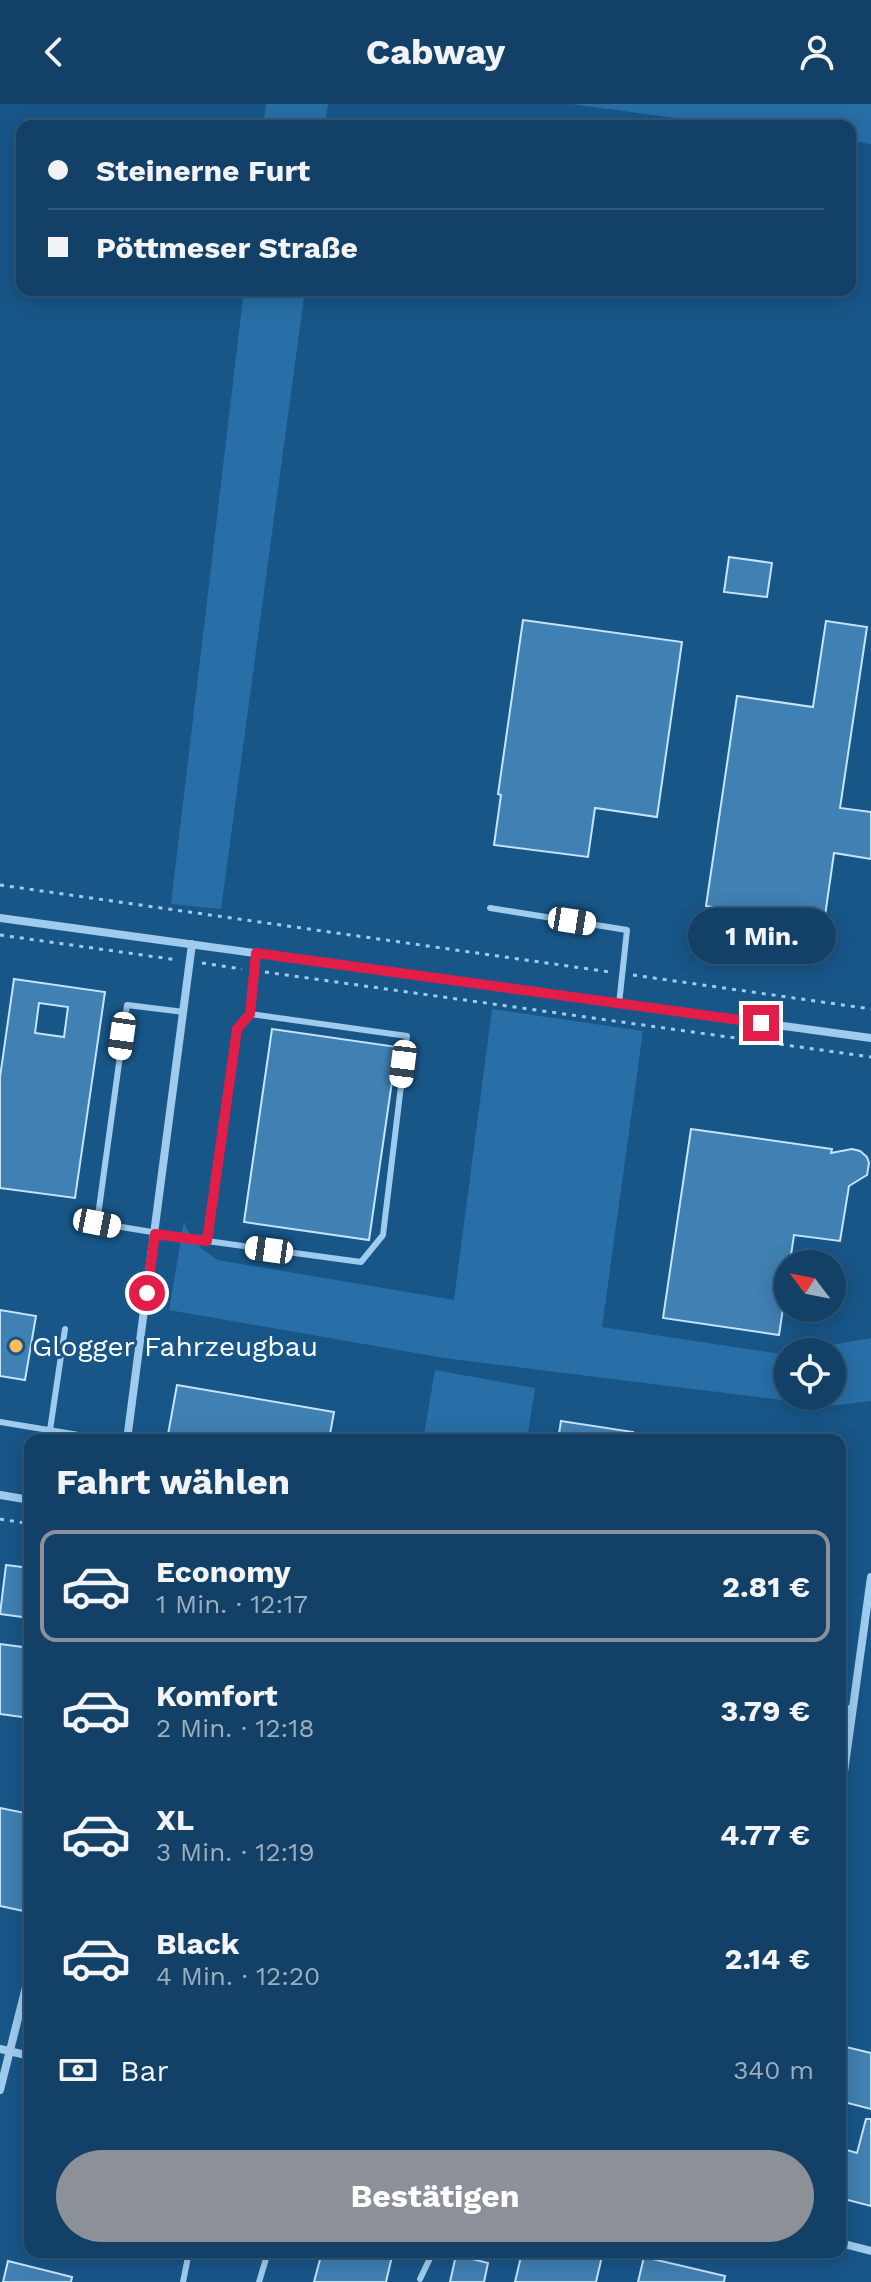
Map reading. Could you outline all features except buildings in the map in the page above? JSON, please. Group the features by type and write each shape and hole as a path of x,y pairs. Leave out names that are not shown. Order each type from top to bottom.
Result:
{"street":[{"path":"0,918 871,1038"},
{"path":"128,1434 192,944"},
{"path":"0,1495 24,1499"},
{"path":"846,1756 871,1577"},
{"path":"846,1709 852,1710"},
{"path":"0,2090 5,2050 24,1990"},
{"path":"846,2245 871,2251"}],"lane":[{"path":"490,908 627,930 619,1004"},
{"path":"207,1241 237,1029 250,1014 256,953"},
{"path":"184,1012 127,1005 97,1223 155,1234 361,1262 383,1235 407,1036 250,1014"},
{"path":"50,1430 65,1329"},
{"path":"0,1422 74,1434"},
{"path":"183,2282 188,2258"},
{"path":"259,2282 266,2258"},
{"path":"420,2279 430,2258"}],"path":[{"path":"0,885 871,1009"},
{"path":"0,935 871,1057"},
{"path":"0,1519 24,1523"}],"shaded area":[{"path":"266,104 328,104 326,120 264,120"},
{"path":"571,104 871,104 871,144 856,142 856,120 691,120"},
{"path":"243,296 304,296 221,909 171,904"},
{"path":"492,1009 643,1031 602,1327 774,1353 774,1399 444,1358 169,1310 184,1222 198,1244 218,1260 454,1300"},
{"path":"871,1338 871,1401 846,1404 846,1342"},
{"path":"435,1370 535,1388 528,1434 424,1434"}],"place":[{"name":"Glogger Fahrzeugbau","path":"16,1346"}],"route":[{"path":"147,1293 155,1234 207,1241 237,1029 250,1014 256,953 761,1023"}]}
